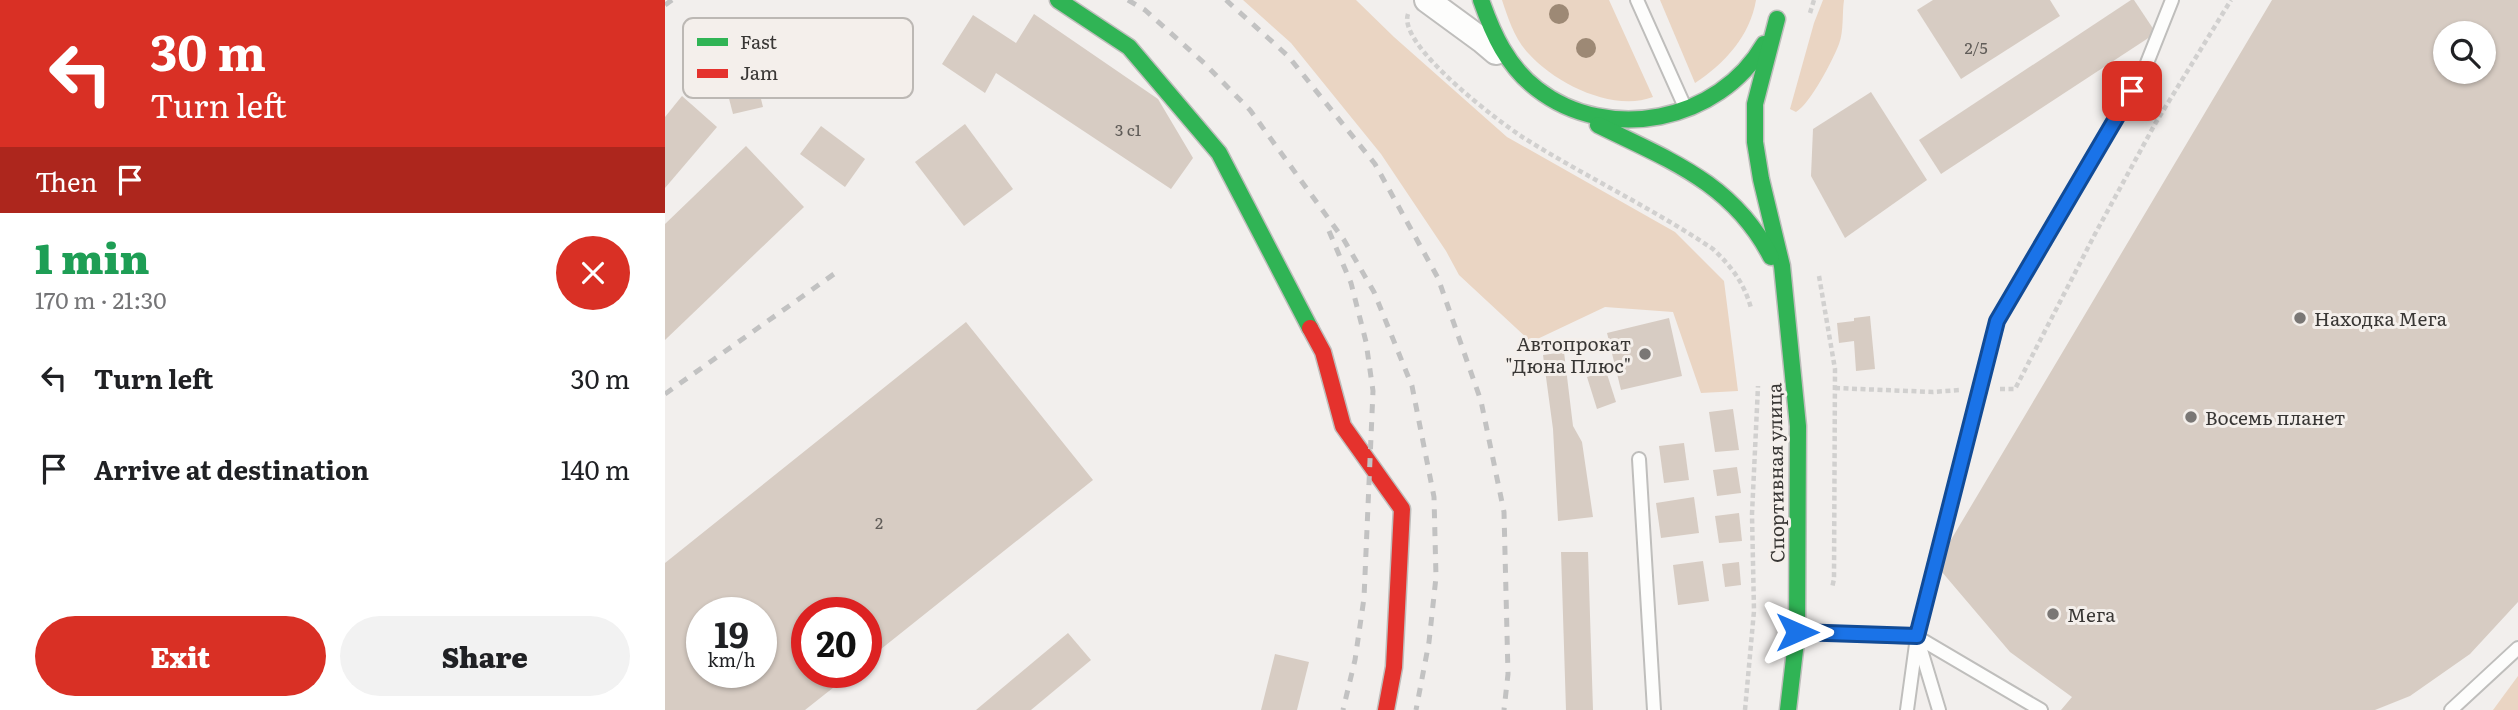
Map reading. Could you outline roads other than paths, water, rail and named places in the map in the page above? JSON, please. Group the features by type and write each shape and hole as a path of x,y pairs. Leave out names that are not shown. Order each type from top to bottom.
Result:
{"main road":[{"path":"1059,0 1129,47 1219,153 1323,352 1343,426 1402,509 1394,667 1386,710"},
{"path":"1481,0 1485,21 1514,69 1556,103 1601,119 1645,122 1686,111 1727,89 1756,58 1780,9"},
{"name":"Спортивная улица","path":"1780,9 1755,104 1755,142 1782,266 1798,426 1797,632 1788,710"},
{"name":"Спортивная улица","path":"1556,103 1693,174 1726,197 1750,221 1769,251 1781,283 1788,320"}],"street":[{"path":"1418,5 1483,40 1514,69"}],"lane":[{"path":"1637,0 1686,111"},
{"path":"1907,710 1917,636 1997,321 2145,68 2172,0"},
{"path":"1639,458 1654,710"},
{"path":"1797,632 1917,636 2041,710"},
{"path":"1917,636 1939,710"},
{"path":"2451,710 2518,648"}],"railway":[{"path":"665,5 672,0"},
{"path":"1128,0 1145,10 1204,63 1250,110 1344,240 1374,292 1412,386 1434,497 1436,577 1429,642 1416,710"},
{"path":"1226,0 1288,56 1375,164 1438,278 1481,401 1504,512 1508,674 1504,710"},
{"path":"1329,231 1351,283 1366,342 1373,391 1364,598 1355,660 1343,710"},
{"path":"665,394 834,274"}],"place":[{"name":"Находка Мега","path":"2300,318"},
{"name":"Автопрокат \"Дюна Плюс\"","path":"1645,354"},
{"name":"Восемь планет","path":"2191,417"},
{"name":"Мега","path":"2053,614"}]}
